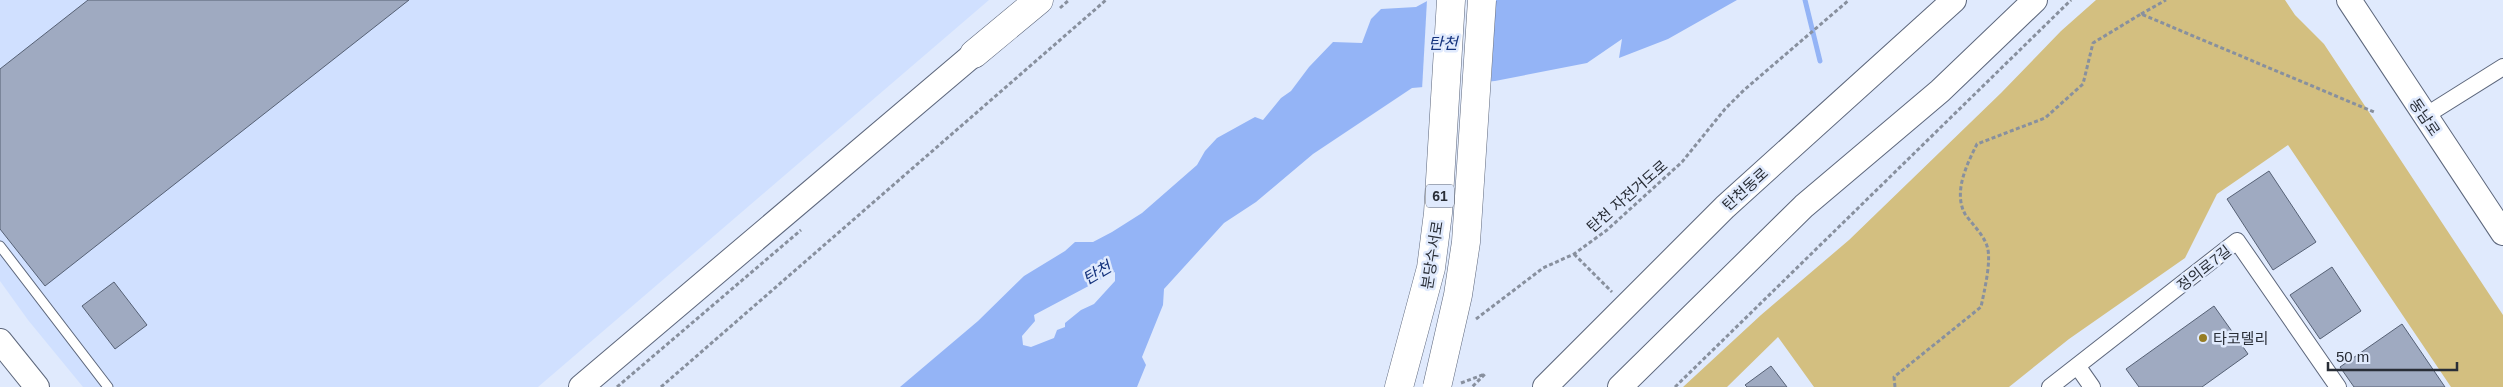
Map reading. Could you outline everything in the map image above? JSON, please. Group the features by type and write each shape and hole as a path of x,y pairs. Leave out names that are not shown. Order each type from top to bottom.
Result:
{"highway":[{"path":"974,54 994,29 1027,0"},
{"path":"974,54 1039,0"},
{"name":"분당수서로","path":"1399,387 1431,268 1440,196 1451,0"},
{"name":"분당수서로","path":"1448,385 1466,242 1482,0"}],"street":[{"name":"탄천동로","path":"1545,387 1725,207 1954,0"},
{"path":"1620,387 1804,206 1940,92 2035,0"},
{"name":"동남로","path":"2349,0 2503,233"},
{"path":"581,387 974,54"},
{"path":"2425,116 2503,67"},
{"name":"정의로7길","path":"2078,367 2237,241 2338,387"},
{"path":"0,341 37,387"},
{"path":"2050,387 2078,367 2092,387"}],"lane":[{"path":"0,246 108,387"}],"path":[{"path":"661,387 1106,0"},
{"name":"탄천 자전거도로","path":"1470,323 1543,268 1574,254 1607,230 1682,162 1738,96 1849,0"},
{"path":"1675,387 2071,0"},
{"path":"1895,387 1894,377 1981,307 1987,274 1988,247 1964,212 1960,186 1969,160 1978,144 2045,118 2084,84 2093,43 2166,0"},
{"path":"2141,14 2374,112"},
{"path":"1574,254 1625,305"},
{"path":"1448,385 1485,374 1472,387"}],"shaded area":[{"path":"0,0 989,0 538,387 83,387 28,320 0,281"},
{"path":"2096,0 2285,0 2295,15 2324,44 2503,315 2503,387 2451,387 2288,145 2217,194 2185,258 2069,339 2009,387 1814,387 1778,337 1727,387 1683,387 1761,315 1849,240 2001,93 2061,31"}],"water":[{"name":"탄천","path":"1429,0 1737,0 1668,39 1619,58 1622,39 1587,63 1495,81 1412,88 1313,154 1256,202 1224,223 1164,289 1163,305 1142,357 1146,365 1137,387 900,387 978,321 1024,276 1065,251 1075,242 1093,242 1142,213 1197,165 1205,151 1217,138 1255,117 1263,120 1333,42 1362,43 1371,19 1381,9 1416,7","holes":["1115,272 1115,281 1094,304 1081,310 1065,323 1065,327 1057,330 1054,338 1031,347 1023,345 1022,336 1035,321 1034,315"]}],"pier":[{"path":"1427,0 1496,0 1491,84 1422,90"}],"building":[{"path":"88,0 409,0 45,286 0,229 0,69"},
{"path":"2269,171 2316,242 2273,270 2227,199"},
{"path":"2332,267 2361,311 2320,339 2290,295"},
{"path":"114,282 147,325 115,349 82,306"},
{"path":"2214,306 2248,354 2202,387 2139,387 2126,369"},
{"path":"2402,324 2445,387 2354,387 2340,367"},
{"path":"1771,366 1787,387 1747,387 1745,385"}],"waterway":[{"path":"1805,0 1820,61"}],"place":[{"name":"타코델리","path":"2203,338"}]}
